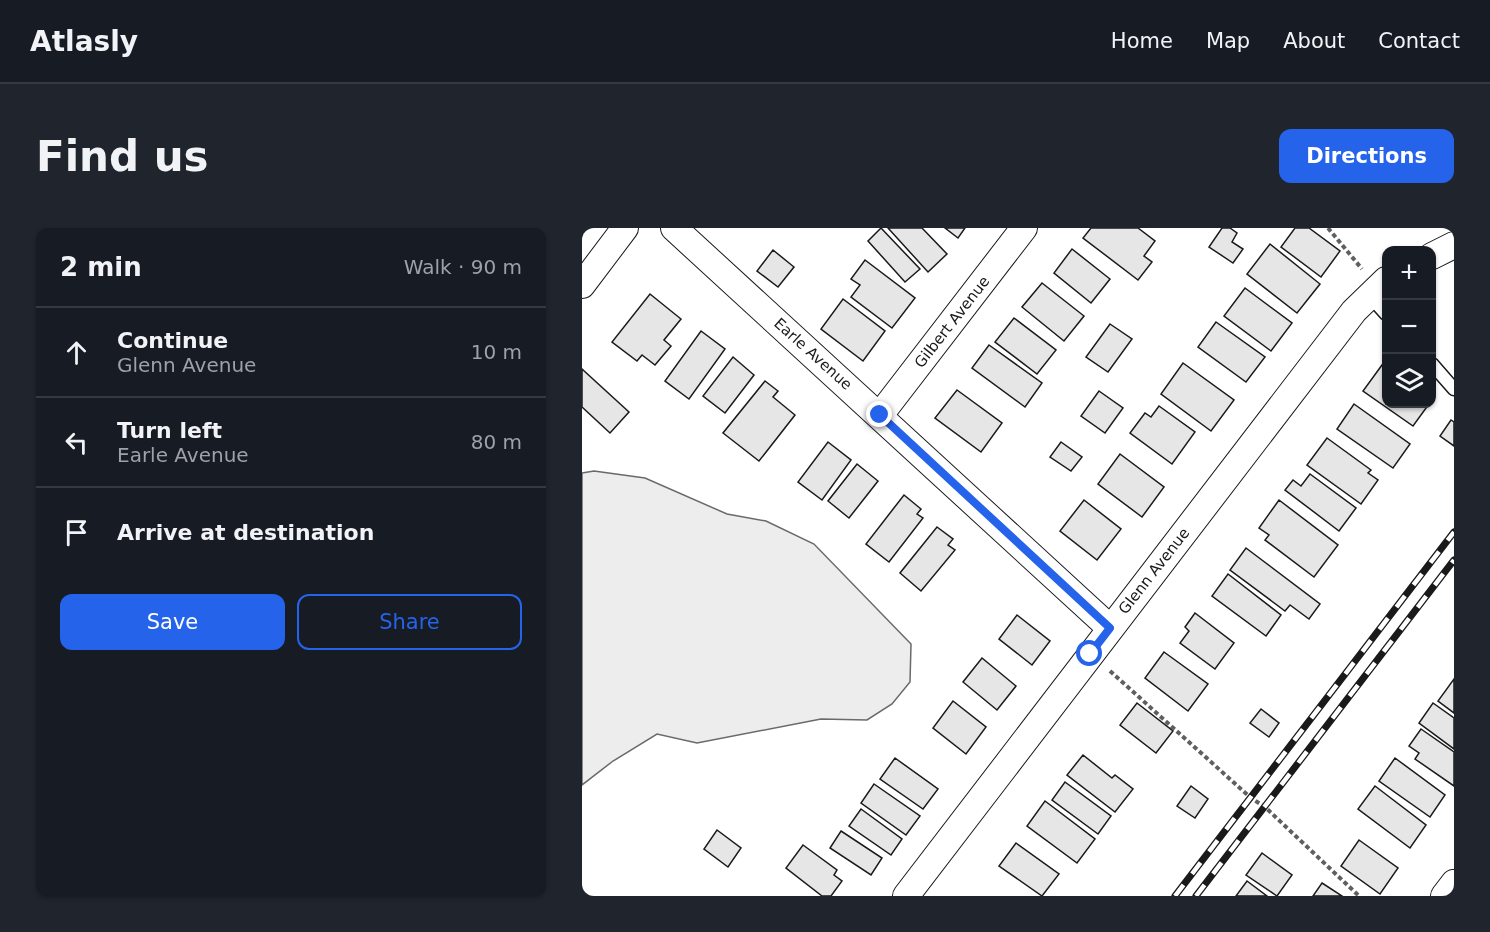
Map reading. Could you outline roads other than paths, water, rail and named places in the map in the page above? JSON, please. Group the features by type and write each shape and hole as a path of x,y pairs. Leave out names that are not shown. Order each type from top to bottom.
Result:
{"street":[{"path":"582,285 625,228"},
{"name":"Earle Avenue","path":"674,228 1110,628"},
{"name":"Gilbert Avenue","path":"880,415 1024,228"},
{"path":"1436,254 1454,245"},
{"name":"Glenn Avenue","path":"906,896 1354,311 1378,288"},
{"path":"1444,896 1454,883"}],"lane":[{"path":"1436,369 1454,389"}],"railway":[{"path":"1175,896 1454,532"},
{"path":"1196,896 1454,560"}]}
